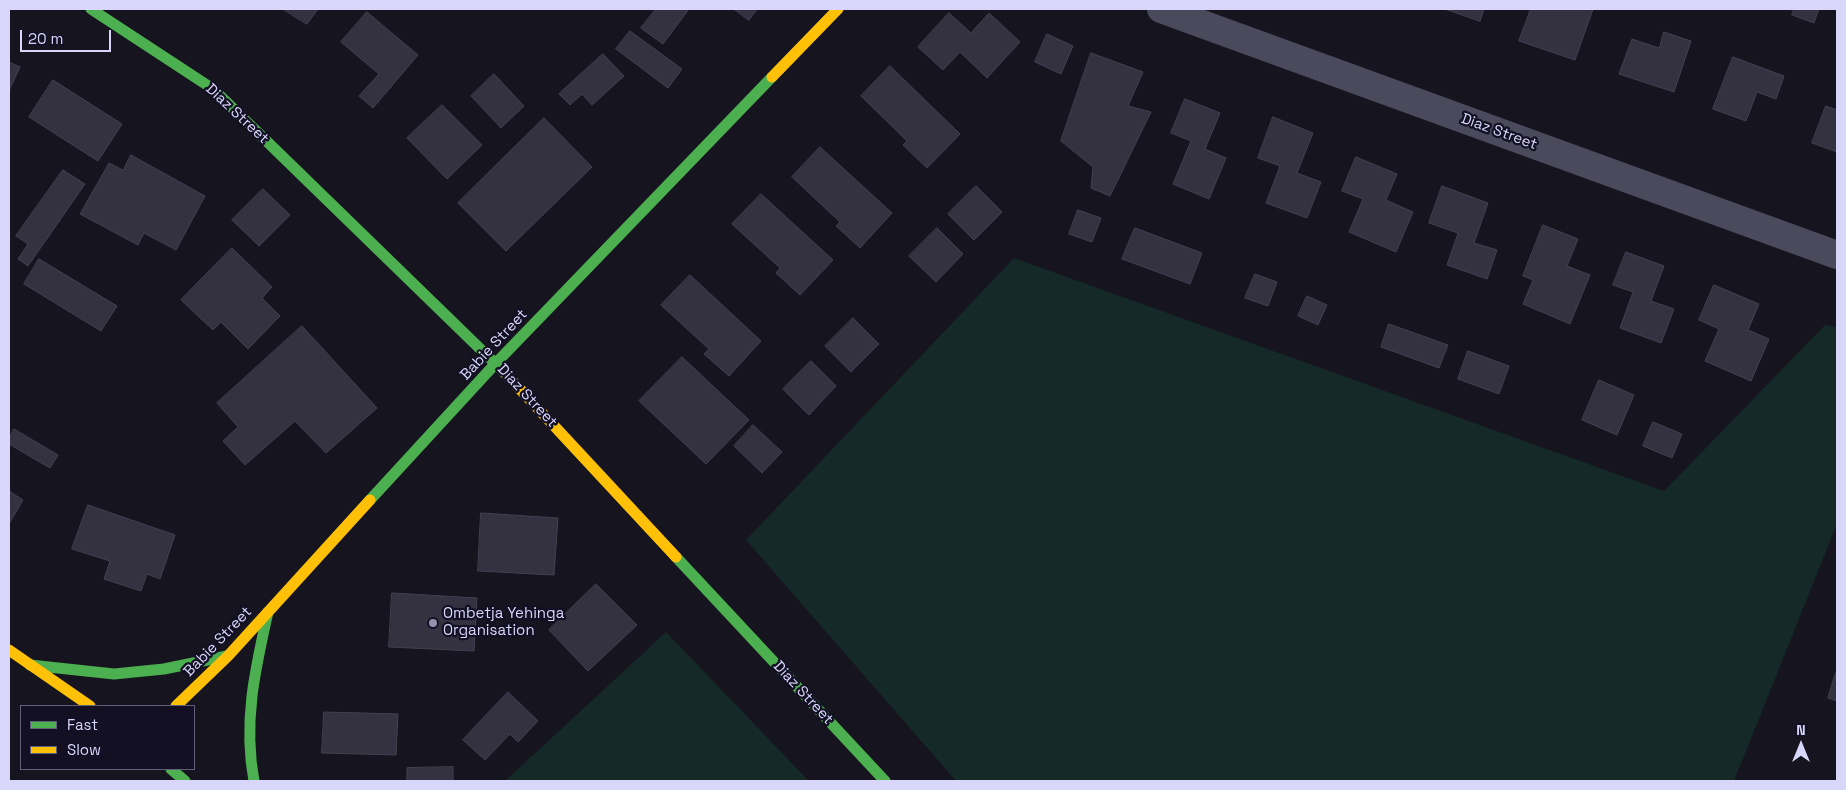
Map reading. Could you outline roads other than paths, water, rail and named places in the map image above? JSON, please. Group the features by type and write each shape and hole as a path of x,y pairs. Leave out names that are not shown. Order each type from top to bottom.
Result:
{"street":[{"name":"Diaz Street","path":"91,9 212,89 496,363 885,781"},
{"name":"Babie Street","path":"177,705 228,656 496,363 838,9"},
{"name":"Diaz Street","path":"1161,9 1837,255"},
{"path":"254,781 250,766 248,728 251,693 269,611"},
{"path":"9,650 89,705"},
{"path":"30,665 114,674 164,670 228,656"},
{"path":"172,770 185,781"}],"place":[{"name":"Ombetja Yehinga Organisation","path":"433,623"}]}
